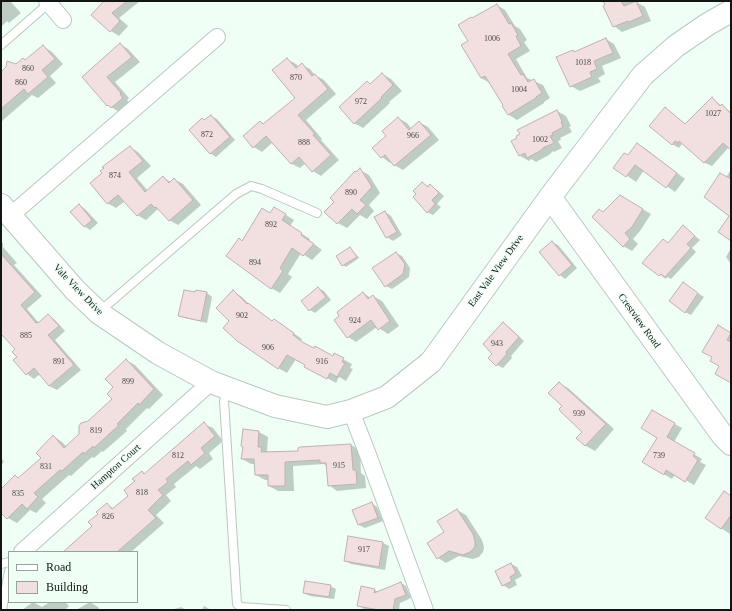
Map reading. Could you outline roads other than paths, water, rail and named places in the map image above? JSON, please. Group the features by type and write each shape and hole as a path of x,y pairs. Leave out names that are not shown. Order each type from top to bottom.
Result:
{"street":[{"path":"48,2 63,20"},
{"name":"East Vale View Drive","path":"219,385 275,406 327,416 351,411 387,397 431,362 550,197 643,74 676,46 708,24 731,11"},
{"path":"6,210 217,37"},
{"name":"Crestview Road","path":"550,197 719,432 731,444"},
{"name":"Vale View Drive","path":"6,210 75,290 99,313 158,353 219,385"},
{"name":"Hampton Court","path":"23,551 219,385"},
{"path":"351,411 425,610"}],"lane":[{"path":"1,45 48,2"},
{"path":"99,313 236,194 251,186 262,189 317,213"},
{"path":"219,385 224,401 237,604 241,607 286,610"},
{"path":"2,610 8,576"}]}
